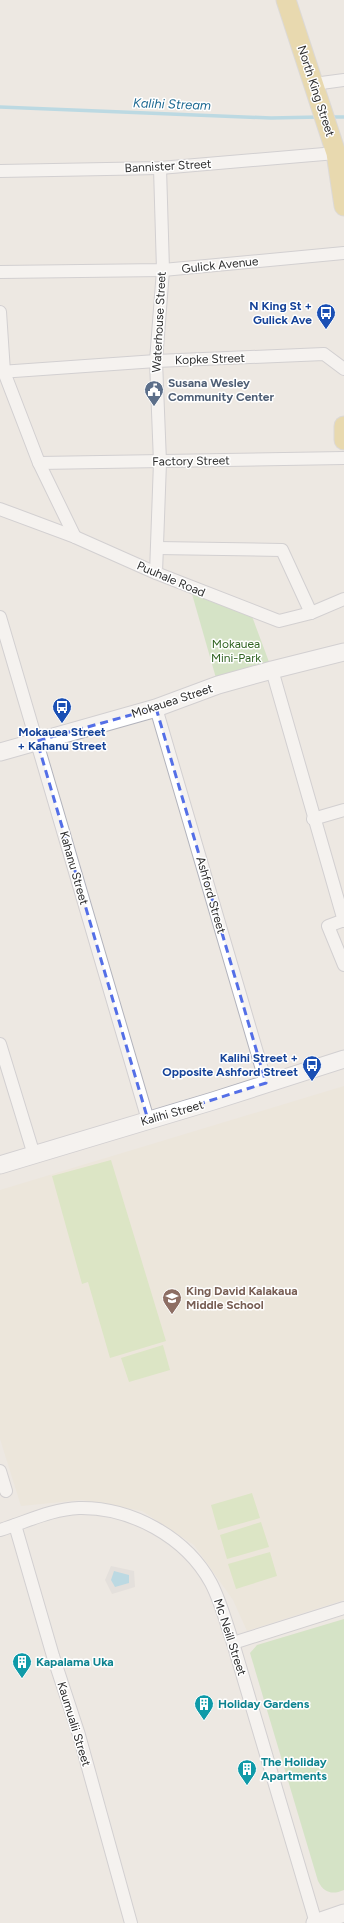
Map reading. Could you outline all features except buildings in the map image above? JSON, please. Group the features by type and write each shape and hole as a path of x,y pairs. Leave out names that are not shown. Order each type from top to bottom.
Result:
{"main road":[{"name":"North King Street","path":"286,0 334,145 344,206"},
{"path":"344,426 344,440"},
{"name":"Mokauea Street","path":"0,752 156,708 218,685 344,652"},
{"name":"Kalihi Street","path":"0,1165 344,1059"},
{"path":"316,1923 344,1913"}],"street":[{"path":"316,90 344,80"},
{"name":"Bannister Street","path":"0,170 160,168 334,145"},
{"name":"Waterhouse Street","path":"156,573 160,462 156,361 163,270 160,168"},
{"name":"Gulick Avenue","path":"0,272 163,270 344,253"},
{"path":"0,312 2,372 38,463 76,537"},
{"name":"Kopke Street","path":"2,372 156,361 324,354 344,369"},
{"name":"Factory Street","path":"38,463 344,458"},
{"name":"Puuhale Road","path":"0,509 76,537 156,573 279,622 311,613 344,599"},
{"path":"157,548 282,550 311,613"},
{"name":"Kahanu Street","path":"0,617 148,1120"},
{"path":"272,670 313,819 344,920 328,926 344,965"},
{"name":"Ashford Street","path":"156,708 266,1083"},
{"path":"313,819 344,810"},
{"path":"0,1044 34,1155"},
{"path":"0,1471 6,1491"},
{"name":"Mc Neill Street","path":"0,1530 55,1511 79,1508 125,1514 143,1521 178,1543 200,1565 211,1583 233,1643 316,1923"},
{"name":"Kaumualii Street","path":"15,1525 53,1656 79,1735 131,1923"},
{"path":"233,1643 344,1608"}],"highlighted area":[{"path":"156,708 266,1083 148,1120 37,741"}],"shaded area":[{"name":"King David Kalakaua Middle School","path":"344,1086 344,1600 247,1631 233,1600 194,1545 142,1511 82,1500 21,1506 0,1439 0,1190"},
{"path":"111,1566 134,1571 135,1587 112,1594 105,1580"}],"green space":[{"name":"Mokauea Mini-Park","path":"190,587 250,611 272,670 218,685"},
{"path":"111,1160 166,1341 110,1358 88,1282 82,1284 52,1176"},
{"path":"163,1345 170,1370 129,1382 121,1358"},
{"path":"252,1493 260,1518 218,1530 211,1505"},
{"path":"261,1522 269,1547 227,1559 220,1535"},
{"path":"270,1552 277,1576 236,1589 228,1564"},
{"path":"344,1619 344,1890 332,1893 323,1888 318,1881 250,1653 257,1645"}],"water":[{"path":"114,1571 129,1575 129,1583 115,1587 111,1580"}],"waterway":[{"name":"Kalihi Stream","path":"0,107 271,118 319,117"},
{"name":"Kalihi Stream","path":"331,117 344,117"}],"place":[{"name":"N King St + Gulick Ave","path":"326,330"},
{"name":"Susana Wesley Community Center","path":"154,407"},
{"name":"Mokauea Street + Kahanu Street","path":"62,724"},
{"name":"Kalihi Street + Opposite Ashford Street","path":"312,1082"},
{"name":"King David Kalakaua Middle School","path":"172,1315"},
{"name":"Kapalama Uka","path":"22,1679"},
{"name":"Holiday Gardens","path":"204,1721"},
{"name":"The Holiday Apartments","path":"247,1786"}]}
